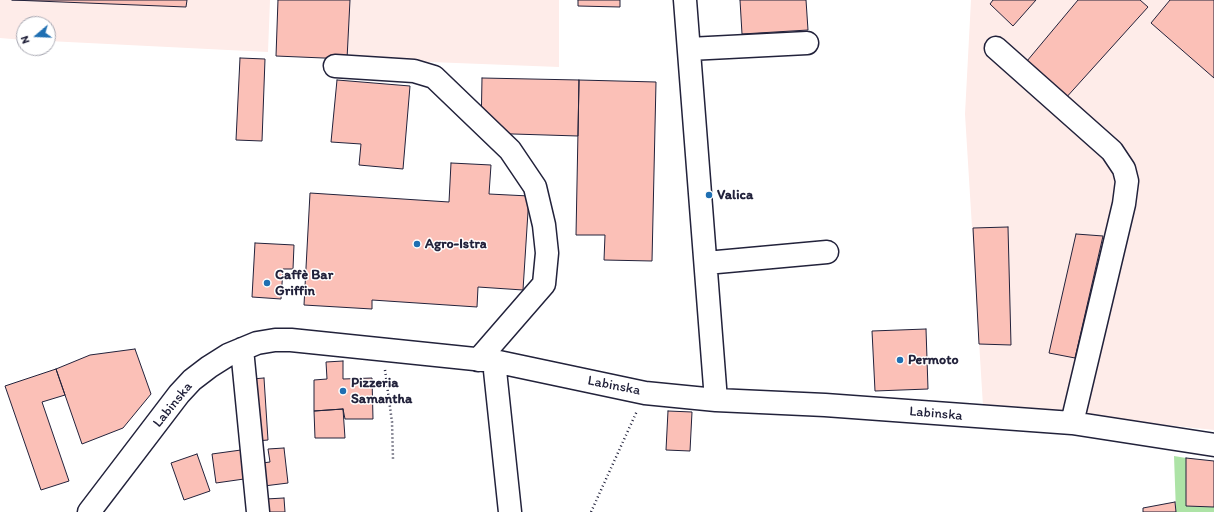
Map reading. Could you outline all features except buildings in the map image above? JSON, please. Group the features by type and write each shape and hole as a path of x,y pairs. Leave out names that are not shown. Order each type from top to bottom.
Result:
{"street":[{"path":"685,0 716,400"},
{"path":"689,49 807,43"},
{"path":"996,48 1112,151 1124,169 1127,181 1124,204 1072,423"},
{"path":"335,66 414,71 434,77 510,150 535,187 544,226 547,253 544,284 486,360 510,512"},
{"path":"706,263 827,252"},
{"name":"Labinska","path":"89,512 107,503 179,394 209,367 242,349 275,340 291,340 486,360 645,393 716,400 825,405 1072,423 1214,445"},
{"path":"242,349 258,512"}],"path":[{"path":"383,349 392,422 393,459"},
{"path":"591,512 645,393"}],"shaded area":[{"path":"0,0 270,0 268,52 56,41 56,16 16,16 16,39 0,38"},
{"path":"278,0 559,0 559,67 276,56"},
{"path":"971,0 1214,0 1214,430 983,406 965,114"}],"green space":[{"path":"1174,456 1186,458 1186,506 1214,507 1214,512 1176,512"}],"place":[{"name":"Valica","path":"709,195"},
{"name":"Agro-Istra","path":"417,244"},
{"name":"Caffè Bar Griffin","path":"267,283"},
{"name":"Permoto","path":"900,360"},
{"name":"Pizzeria Samantha","path":"343,391"}]}
